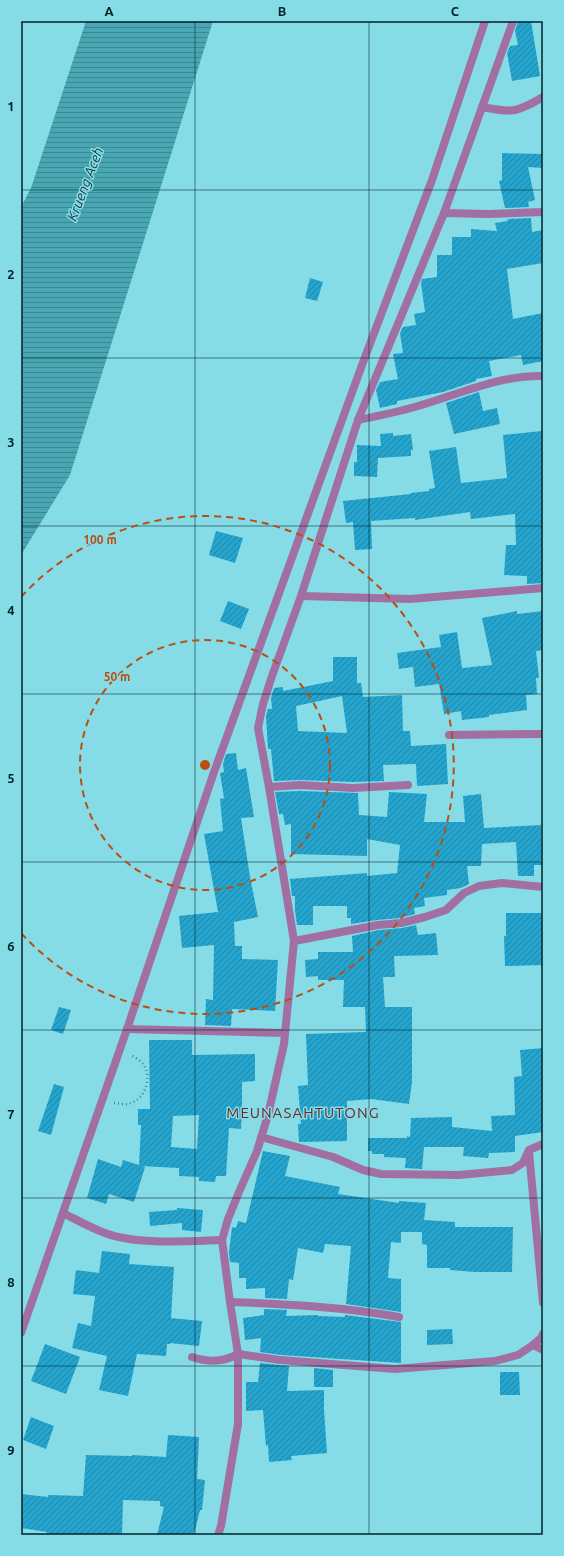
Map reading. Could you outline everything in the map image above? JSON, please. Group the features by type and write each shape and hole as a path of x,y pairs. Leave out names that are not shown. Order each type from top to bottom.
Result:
{"street":[{"path":"21,1333 121,1048 214,772 357,379 432,180 485,21"},
{"path":"218,1535 221,1526 238,1424 238,1354 222,1240 228,1220 261,1137 268,1115 284,1044 294,941 258,728 263,704 272,676 301,596 358,420 444,213 513,21"},
{"path":"482,107 504,112 512,111 543,97"},
{"path":"444,213 489,214 543,212"},
{"path":"358,420 417,407 500,380 526,376 543,376"},
{"path":"301,596 410,599 543,588"},
{"path":"450,735 543,734"},
{"path":"269,787 292,785 353,788 408,785"},
{"path":"294,941 378,925 401,923 425,917 446,910 464,893 479,886 502,883 543,888"},
{"path":"127,1029 285,1033"},
{"path":"261,1137 333,1157 363,1170 381,1174 459,1175 512,1170 523,1163 529,1150 543,1144"},
{"path":"529,1150 543,1303"},
{"path":"63,1213 105,1233 124,1239 192,1241 222,1240"},
{"path":"230,1302 325,1307 364,1311 399,1317"},
{"path":"192,1357 201,1360 216,1361 233,1357 238,1354 280,1360 395,1369 495,1362 518,1355 533,1345 541,1338 543,1334"},
{"path":"533,1345 543,1350"}],"path":[{"path":"102,1102 128,1104 141,1097 144,1092 147,1077 145,1067 136,1058 121,1048"}],"water":[{"name":"Krueng Aceh","path":"86,21 213,21 70,475 21,555 21,207 31,188"}],"building":[{"path":"518,21 531,21 540,76 512,81 507,53 510,46 518,45 515,31"},
{"path":"502,153 543,154 543,168 528,167 535,200 528,202 529,207 505,208 499,181 502,180"},
{"path":"531,218 532,232 543,230 543,263 507,269 513,319 543,313 543,361 523,365 521,355 489,361 492,376 476,379 476,381 443,392 397,401 397,404 380,408 376,390 380,382 398,379 393,354 403,353 400,333 403,327 416,325 414,314 425,312 421,283 422,279 437,277 437,255 452,255 452,237 471,237 471,229 497,231 495,223 508,221 507,219"},
{"path":"310,278 323,282 317,301 305,298"},
{"path":"479,392 483,411 497,408 500,424 454,434 446,403"},
{"path":"542,431 543,583 527,584 527,576 504,575 506,545 516,545 515,514 471,519 470,512 415,520 415,518 371,521 372,549 355,550 353,522 346,523 343,501 429,491 429,489 435,488 429,451 456,447 461,483 507,478 503,435"},
{"path":"393,433 393,436 411,434 413,450 411,450 411,456 378,458 377,477 354,476 354,462 357,462 357,445 381,446 380,434"},
{"path":"216,531 243,538 235,563 209,555"},
{"path":"228,601 249,609 241,629 220,621"},
{"path":"517,611 517,614 543,611 543,650 536,651 539,678 536,678 537,694 526,695 527,710 462,720 461,711 444,714 439,684 415,687 413,667 399,669 397,653 441,647 439,635 457,632 462,668 492,665 482,618"},
{"path":"333,657 357,657 357,683 361,683 363,697 402,695 403,731 410,731 411,746 446,744 448,784 417,786 416,764 383,765 384,781 274,781 271,749 268,749 266,716 268,709 272,709 271,698 274,688 283,687 283,691 333,681","holes":["342,696 347,733 298,731 296,706"]},
{"path":"236,753 238,770 246,768 254,817 241,818 258,917 234,922 235,946 242,946 242,959 278,960 275,1011 232,1009 231,1026 205,1025 206,999 213,1000 214,945 182,948 179,916 218,912 204,834 223,831 220,799 224,798 220,773 224,772 223,764 226,754"},
{"path":"300,791 358,793 359,815 387,817 389,792 427,794 424,822 465,822 463,796 481,794 484,828 541,825 542,865 534,865 534,876 518,876 516,842 482,844 481,866 467,866 469,884 461,888 447,890 447,895 424,898 425,906 414,908 415,914 400,918 351,924 351,918 347,918 347,906 313,906 313,925 297,925 295,896 292,896 290,879 367,873 367,876 397,873 400,845 367,839 367,856 291,854 291,824 285,825 283,814 279,814 275,792"},
{"path":"506,913 543,913 543,965 505,966 504,936 506,936"},
{"path":"416,925 418,935 436,933 438,955 394,956 395,977 383,977 385,1007 412,1007 412,1082 409,1104 371,1099 347,1101 347,1141 299,1142 298,1124 301,1124 298,1086 308,1085 306,1034 366,1032 365,1007 343,1007 344,980 318,980 318,976 306,977 305,960 318,959 318,952 353,952 352,936 379,930"},
{"path":"59,1007 71,1010 63,1034 51,1030"},
{"path":"149,1040 192,1040 192,1055 255,1054 255,1081 242,1082 241,1129 229,1128 226,1176 216,1176 215,1182 199,1181 199,1177 179,1176 179,1168 141,1166 145,1167 134,1202 109,1194 106,1204 87,1198 98,1159 121,1167 123,1160 139,1165 141,1125 138,1125 138,1109 150,1109","holes":["199,1115 197,1149 171,1147 173,1116"]},
{"path":"543,1048 543,1132 515,1136 515,1152 489,1153 488,1158 463,1156 464,1147 424,1147 422,1169 405,1168 406,1158 384,1157 384,1154 372,1154 372,1151 368,1151 368,1138 410,1137 411,1118 452,1117 452,1127 492,1131 491,1116 515,1115 514,1077 522,1076 520,1050"},
{"path":"54,1084 64,1087 51,1135 38,1131"},
{"path":"263,1151 290,1156 285,1176 340,1187 338,1194 399,1203 399,1201 426,1203 424,1220 455,1222 455,1227 513,1227 512,1272 475,1272 450,1270 450,1268 427,1268 427,1245 422,1244 422,1232 401,1232 401,1243 391,1242 388,1278 401,1279 401,1312 346,1304 351,1246 325,1244 323,1253 298,1248 293,1280 289,1279 287,1299 265,1298 265,1288 246,1289 246,1278 239,1278 239,1263 230,1262 229,1252 232,1227 236,1228 238,1221 246,1223"},
{"path":"177,1208 203,1210 201,1232 182,1230 182,1223 150,1226 149,1212 177,1210"},
{"path":"102,1251 130,1254 129,1264 174,1267 171,1318 202,1321 199,1346 170,1343 167,1344 166,1356 137,1354 128,1396 99,1390 107,1356 72,1348 78,1323 91,1326 95,1296 73,1294 76,1270 99,1273"},
{"path":"264,1309 287,1310 286,1316 318,1315 345,1317 345,1315 401,1322 401,1363 281,1355 260,1352 261,1338 245,1340 243,1318 264,1315"},
{"path":"452,1329 453,1344 427,1345 427,1330"},
{"path":"45,1344 80,1357 66,1394 31,1381"},
{"path":"260,1363 289,1366 287,1391 324,1390 327,1453 291,1456 292,1460 269,1462 263,1410 246,1411 246,1382 258,1382"},
{"path":"314,1368 333,1370 333,1387 314,1387"},
{"path":"500,1372 519,1372 520,1395 500,1395"},
{"path":"31,1417 54,1426 46,1449 23,1440"},
{"path":"168,1435 199,1437 197,1479 205,1480 202,1510 200,1510 194,1535 157,1535 164,1507 160,1506 160,1501 123,1500 122,1535 46,1535 47,1532 21,1528 21,1494 48,1497 48,1495 83,1496 86,1455 166,1457"}],"district":[{"name":"MEUNASAHTUTONG","path":"303,1112"}]}
